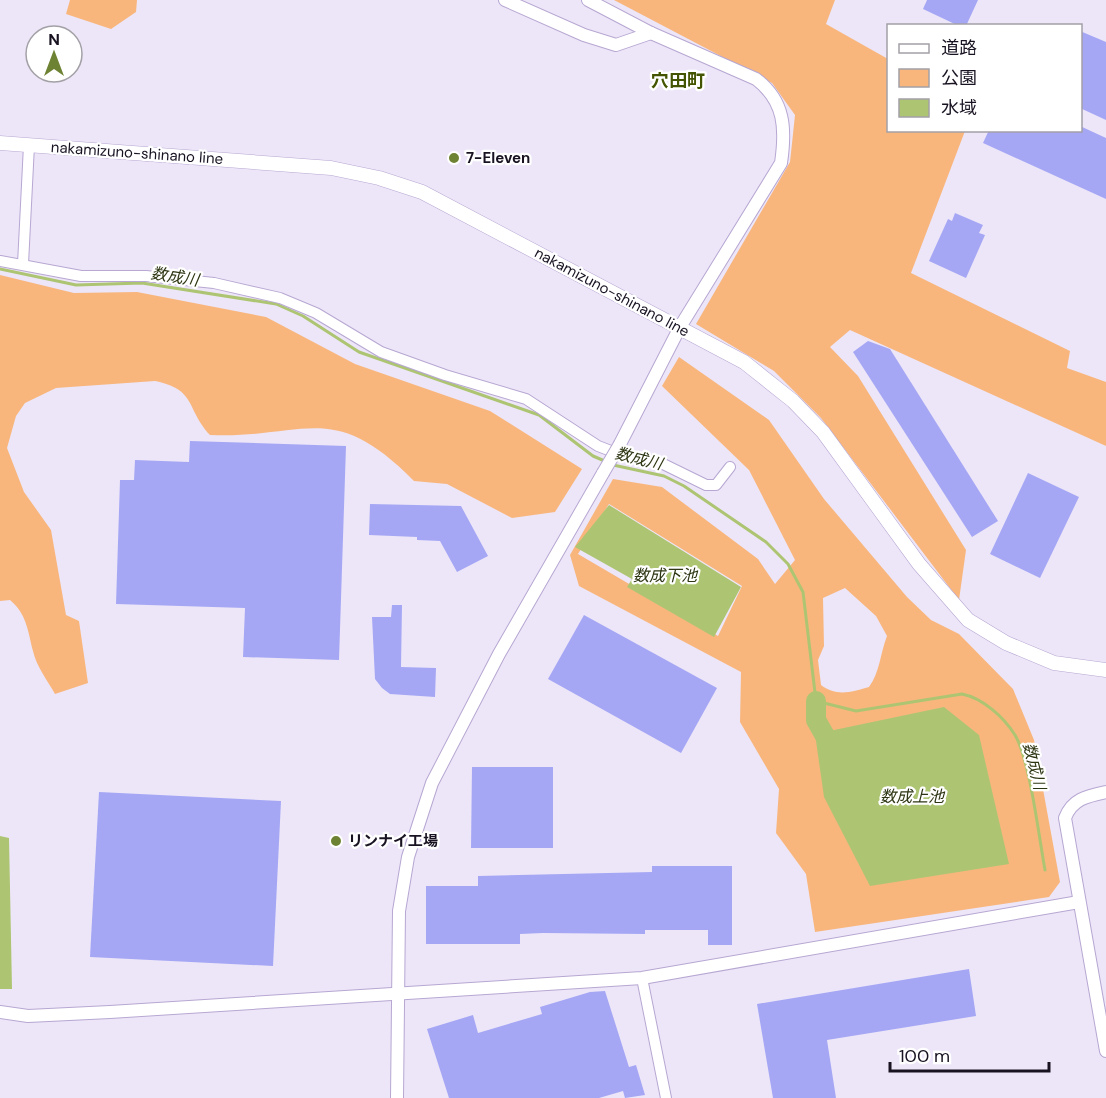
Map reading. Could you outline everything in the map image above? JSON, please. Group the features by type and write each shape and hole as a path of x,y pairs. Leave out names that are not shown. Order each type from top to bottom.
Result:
{"main road":[{"name":"nakamizuno-shinano line","path":"0,143 330,168 379,178 422,192 744,362 793,401 823,432 919,564 968,620 1006,643 1054,663 1106,670"}],"street":[{"path":"505,0 584,35 616,45 651,33"},
{"path":"397,1098 399,911 406,868 432,783 499,654 620,444 680,327 781,163 784,143 782,118 770,90 756,79 651,33 588,0"},
{"path":"23,264 29,145"},
{"path":"0,261 81,276 146,276 214,283 280,298 316,313 381,352 445,375 526,399 598,446 624,456 657,461 705,485 716,486 730,467"},
{"path":"1106,792 1079,799 1069,808 1065,818 1106,1051"},
{"path":"0,1012 28,1016 98,1013 642,978 1079,902"},
{"path":"642,978 666,1098"}],"green space":[{"path":"70,0 137,0 136,12 111,29 66,14"},
{"path":"614,0 835,0 826,24 887,58 887,132 965,132 911,273 1070,351 1067,368 1106,382 1106,446 850,330 830,347 858,376 966,550 959,600 821,418 774,371 696,324 790,162 795,115 772,83"},
{"path":"0,275 74,293 137,292 266,317 355,364 490,411 582,469 555,512 512,518 447,484 414,481 386,455 361,439 339,431 317,428 243,435 210,435 189,401 178,389 155,381 56,388 25,403 16,416 7,448 24,492 51,530 66,615 79,621 88,683 55,694 37,662 20,611 10,600 0,601"},
{"path":"679,357 769,420 824,499 907,597 931,620 959,634 1013,689 1034,740 1060,882 1049,897 815,932 806,874 776,833 779,789 740,722 741,672 579,586 570,555 613,479 662,487 758,559 775,584 795,560 749,470 662,386","holes":["609,504 742,586 718,636 578,554","845,588 876,616 887,636 878,669 869,687 850,692 838,692 821,685 818,660 824,646 823,598"]}],"water":[{"name":"数成下池","path":"609,505 741,587 714,637 627,587 632,579 575,547"},
{"name":"数成上池","path":"944,707 979,735 1009,864 870,886 824,797 815,734"},
{"path":"0,836 9,838 12,989 0,989"}],"building":[{"path":"927,0 978,0 967,24 955,24 923,9"},
{"path":"1082,32 1106,42 1106,120 1082,109"},
{"path":"1082,127 1106,138 1106,199 983,143 988,132 1082,132"},
{"path":"955,213 983,225 979,233 985,235 966,278 929,261 948,219 952,221"},
{"path":"868,341 890,349 998,521 972,537 853,352"},
{"path":"190,441 346,446 339,660 243,657 245,608 116,604 120,480 134,480 135,460 189,462"},
{"path":"1028,473 1079,497 1040,578 990,554"},
{"path":"370,504 461,506 488,556 457,572 440,541 417,540 417,537 369,535"},
{"path":"392,605 402,605 401,667 436,668 435,697 390,694 375,679 372,617 391,617"},
{"path":"584,615 717,688 681,753 548,679"},
{"path":"472,767 553,767 553,848 471,848"},
{"path":"99,792 281,801 273,966 90,957"},
{"path":"652,866 732,866 732,945 708,945 708,930 645,930 645,934 520,934 520,944 426,944 426,886 478,886 478,876 652,872"},
{"path":"969,969 976,1016 827,1040 836,1098 773,1098 757,1004"},
{"path":"605,991 629,1067 636,1065 645,1095 625,1098 623,1091 599,1098 449,1098 427,1029 473,1015 478,1033 542,1014 540,1007 590,992"}],"waterway":[{"name":"数成川","path":"0,269 76,285 142,283 276,304 303,316 359,352 539,415 593,456 607,462"},
{"name":"数成川","path":"613,465 664,476 684,486 766,542 788,564 803,592 816,701 856,711 962,694 977,699 998,715 1015,735 1025,762 1045,870"},
{"path":"816,701 816,720 833,750"}],"place":[{"name":"7-Eleven","path":"454,158"},
{"name":"リンナイ工場","path":"336,841"}],"district":[{"name":"穴田町","path":"678,81"}]}
